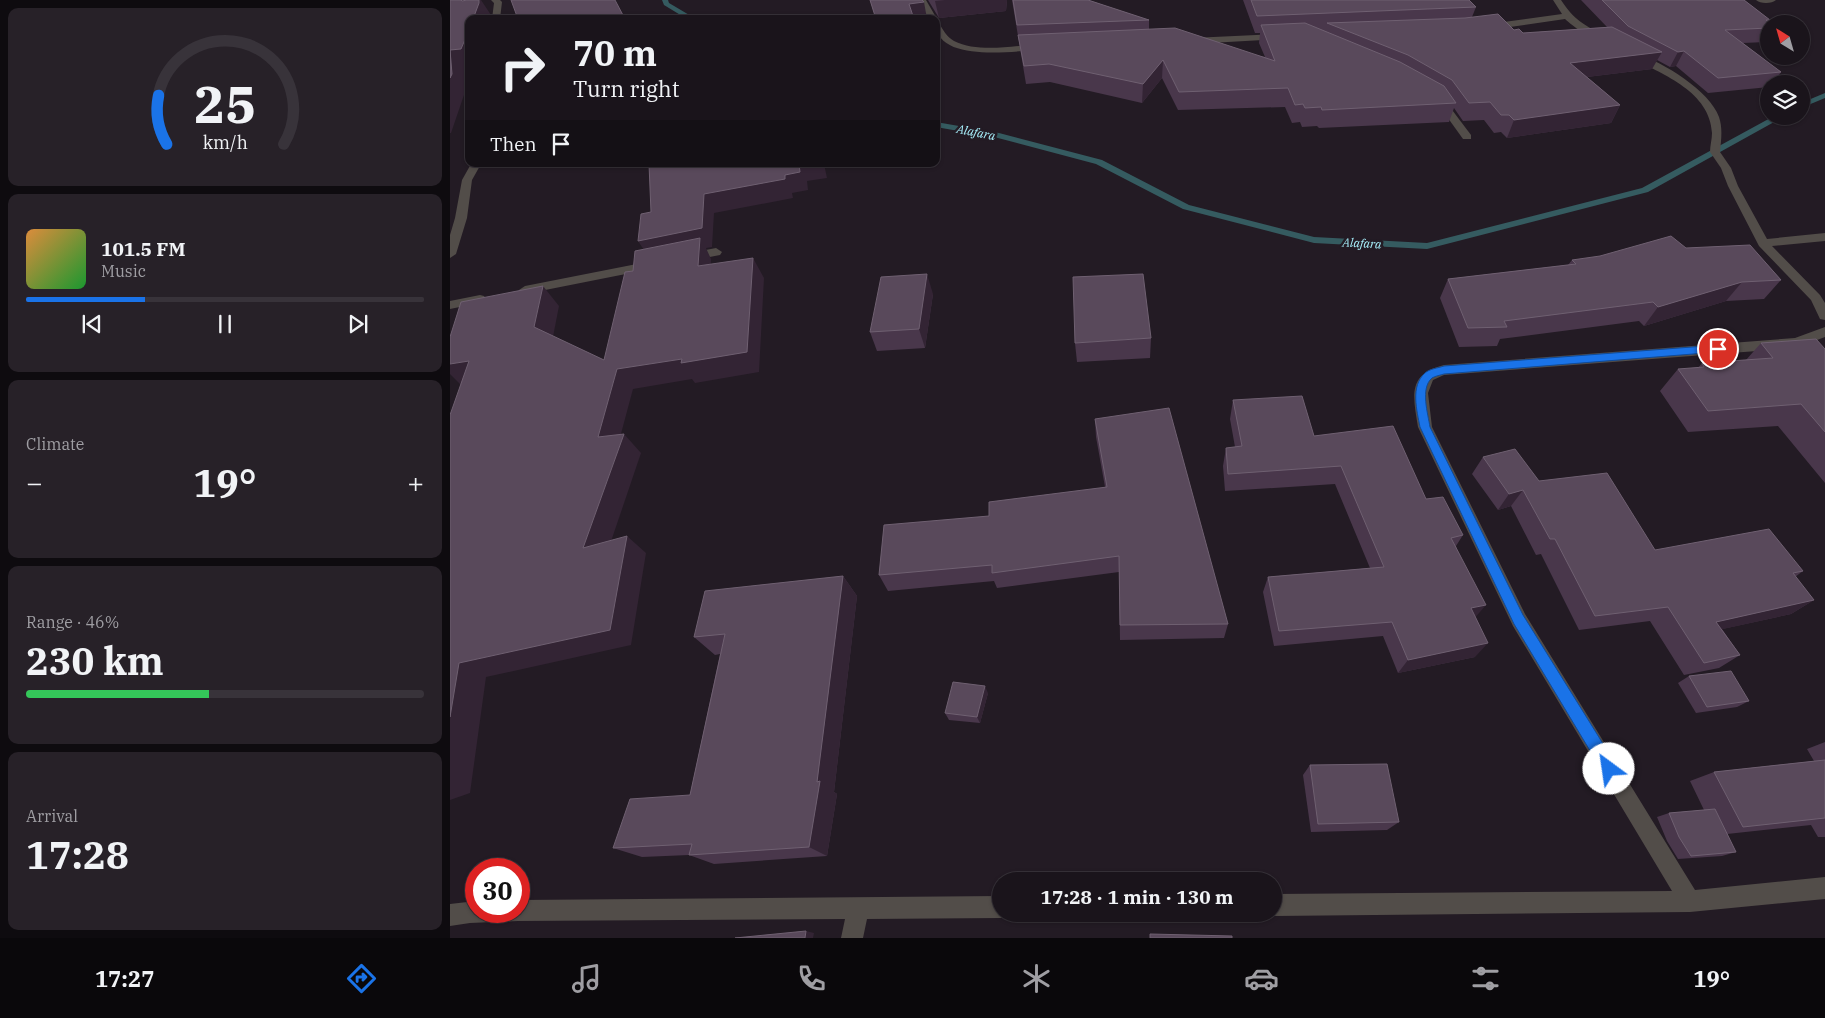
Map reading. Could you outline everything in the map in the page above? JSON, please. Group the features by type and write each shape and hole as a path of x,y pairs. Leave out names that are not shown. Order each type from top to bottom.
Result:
{"street":[{"path":"494,0 498,2 496,15"},
{"path":"922,0 931,15"},
{"path":"1557,0 1567,16 1576,24 1610,42"},
{"path":"1760,0 1772,0"},
{"path":"1476,28 1567,16"},
{"path":"940,32 950,43 964,46 987,49 1046,47"},
{"path":"1182,42 1293,37"},
{"path":"1626,51 1685,83 1702,96 1712,109 1718,139 1715,152 1726,168 1733,186 1763,243 1816,298 1825,316"},
{"path":"1433,96 1442,101 1467,137"},
{"path":"450,254 461,218 467,180 474,167"},
{"path":"1763,243 1825,238"},
{"path":"517,292 716,252"},
{"path":"450,305 488,298"},
{"path":"1690,901 1519,620 1425,427 1422,386 1429,375 1444,370 1796,343 1825,332"},
{"path":"1282,904 1690,901 1825,888"},
{"path":"530,911 992,907"},
{"path":"852,938 858,908"},
{"path":"450,915 465,913"}],"building":[{"path":"450,0 479,0 474,15 465,15 465,40 461,49 450,50"},
{"path":"511,0 615,0 623,15 517,15"},
{"path":"870,0 922,0 924,2 909,4 913,15 875,15"},
{"path":"1013,0 1088,0 1149,20 1017,25"},
{"path":"1251,0 1469,0 1476,7 1257,16"},
{"path":"1602,0 1744,0 1764,15 1760,15 1760,28 1725,30 1760,56 1760,65 1772,65 1781,72 1718,78 1684,51 1678,52 1628,26"},
{"path":"1498,14 1514,30 1519,29 1523,33 1612,27 1662,52 1570,63 1620,105 1514,120 1509,115 1501,115 1490,102 1469,103 1452,80 1408,55 1327,23 1465,18"},
{"path":"1305,23 1400,62 1444,86 1456,103 1322,110 1321,107 1305,108 1303,104 1295,105 1288,88 1179,92 1163,60 1143,84 1049,64 1024,66 1018,35 1175,28 1275,61 1261,25"},
{"path":"450,50 452,74 450,78"},
{"path":"649,167 799,167 800,172 785,175 785,179 704,194 702,228 638,241 641,214 651,212"},
{"path":"1671,236 1686,248 1750,245 1781,280 1742,282 1658,307 1653,302 1504,321 1507,327 1468,328 1448,279 1576,264 1572,260 1600,256"},
{"path":"700,238 698,266 753,258 747,352 681,363 682,359 617,369 598,437 624,434 583,548 627,536 610,630 459,663 450,717 450,415 469,361 450,364 450,337 461,302 543,286 534,327 604,360 625,272 633,271 635,251"},
{"path":"927,274 919,329 870,332 881,277"},
{"path":"1143,274 1151,338 1075,343 1073,277"},
{"path":"1816,339 1825,349 1825,432 1801,404 1708,411 1678,369 1704,367 1702,363 1773,358 1761,343"},
{"path":"1302,396 1314,436 1393,426 1426,499 1443,497 1463,535 1451,538 1486,605 1471,608 1488,643 1408,660 1392,622 1279,631 1268,577 1384,567 1341,466 1228,474 1226,448 1242,446 1233,400"},
{"path":"1169,408 1228,624 1120,625 1119,556 992,573 992,565 879,575 884,525 989,516 989,502 1107,487 1095,419"},
{"path":"1515,449 1539,481 1607,473 1655,550 1769,529 1803,571 1793,573 1814,600 1716,622 1740,655 1704,663 1668,607 1595,616 1555,539 1550,539 1523,490 1509,494 1483,457"},
{"path":"843,576 817,782 820,781 809,847 689,855 692,844 613,848 630,799 690,795 725,634 694,637 705,591"},
{"path":"1731,671 1749,701 1707,707 1689,676"},
{"path":"953,682 985,686 977,717 945,713"},
{"path":"1825,760 1825,818 1743,827 1714,772"},
{"path":"1387,764 1399,822 1318,824 1310,765"},
{"path":"1715,809 1736,852 1691,856 1679,837 1669,813"},
{"path":"806,931 805,938 735,938"},
{"path":"1150,934 1232,936 1232,938 1150,938"}],"waterway":[{"name":"Alafara","path":"665,0 666,4 686,15"},
{"name":"Alafara","path":"1810,102 1825,95"},
{"name":"Alafara","path":"940,125 999,136 1099,162 1186,207 1314,240 1427,246 1645,190 1764,125"}],"route":[{"path":"1609,769 1519,620 1425,427 1422,386 1429,375 1444,370 1718,349"}]}
